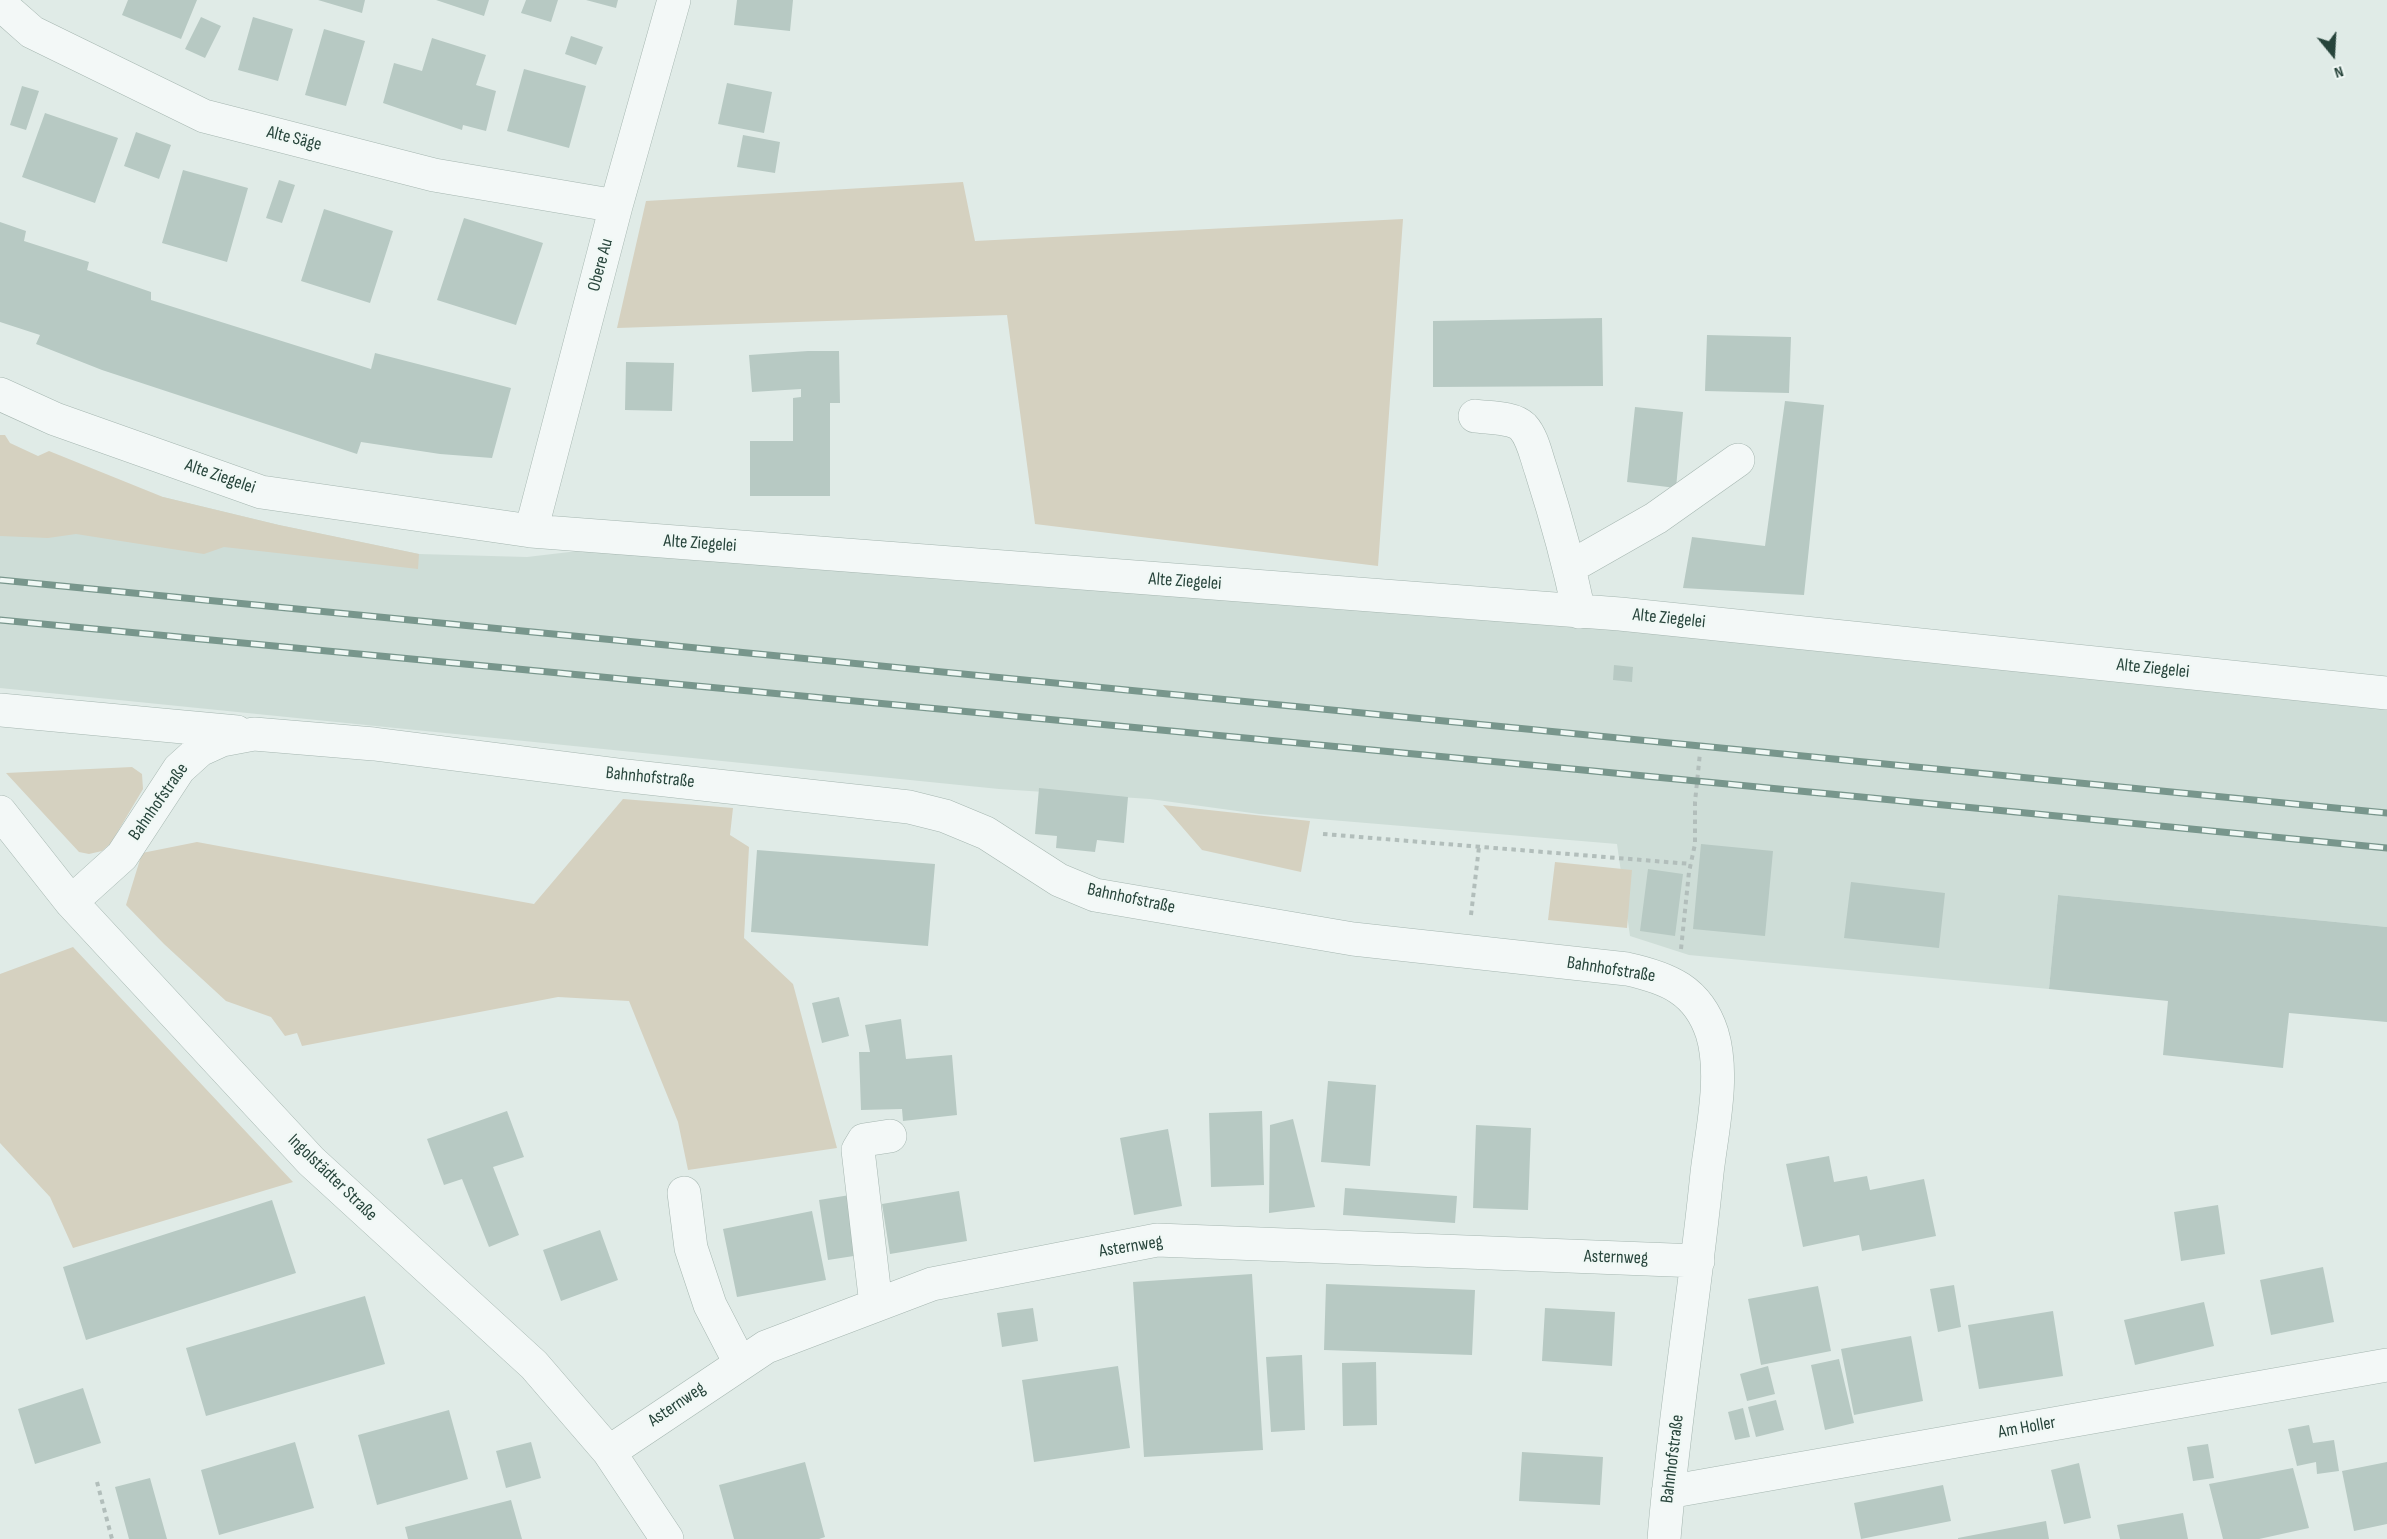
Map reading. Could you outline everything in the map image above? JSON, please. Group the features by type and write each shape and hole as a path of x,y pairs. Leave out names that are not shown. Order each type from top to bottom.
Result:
{"street":[{"name":"Alte Säge","path":"0,0 7,10 32,32 204,116 434,175 616,206"},
{"name":"Obere Au","path":"531,531 616,206 674,0"},
{"name":"Alte Ziegelei","path":"0,394 55,419 261,492 531,531 1620,614 2387,693"},
{"path":"1475,416 1516,422 1528,435 1570,567 1579,612"},
{"path":"1570,567 1656,518 1738,460"},
{"path":"0,710 254,734"},
{"name":"Bahnhofstraße","path":"71,902 122,856 179,769 200,750 222,740 254,734 374,744 620,775 909,807 945,816 986,833 1059,880 1095,895 1353,939 1627,969 1654,975 1678,985 1698,1005 1712,1033 1719,1069 1664,1539"},
{"name":"Ingolstädter Straße","path":"0,812 71,902 311,1161 534,1365 609,1452 667,1539"},
{"path":"876,1305 858,1150 864,1140 890,1136"},
{"path":"684,1193 691,1248 710,1305 740,1363"},
{"name":"Asternweg","path":"609,1452 766,1347 932,1284 1157,1240 1698,1261"},
{"name":"Am Holler","path":"1668,1492 2387,1365"}],"path":[{"path":"1678,985 1695,844 1695,802 1700,753"},
{"path":"1323,834 1691,864"},
{"path":"1467,951 1479,847"},
{"path":"98,1482 112,1539"}],"shaded area":[{"path":"963,182 975,241 1403,219 1378,566 1035,524 1007,315 617,328 646,201"},
{"path":"0,435 5,435 10,443 38,456 49,451 163,497 279,525 419,554 418,569 224,547 204,554 76,534 48,538 0,536"},
{"path":"0,489 163,497 279,525 419,554 527,557 578,551 1580,626 2387,708 2387,927 2058,895 2049,989 1689,955 1630,936 1617,844 1259,814 1150,799 999,789 0,688"},
{"path":"132,767 142,774 143,789 111,843 102,851 89,854 79,852 6,773"},
{"path":"623,799 733,808 730,835 749,847 744,938 793,984 837,1148 688,1170 678,1122 629,1001 558,997 302,1046 297,1033 285,1036 271,1017 226,1001 164,944 126,905 142,853 197,842 534,904"},
{"path":"1163,805 1310,821 1301,872 1202,850"},
{"path":"1555,862 1632,870 1627,928 1548,920"},
{"path":"73,947 293,1182 73,1248 50,1197 0,1143 0,974"}],"building":[{"path":"128,0 197,0 181,39 122,15"},
{"path":"318,0 365,0 362,13"},
{"path":"436,0 489,0 484,16"},
{"path":"526,0 558,0 551,22 521,13"},
{"path":"586,0 618,0 616,8"},
{"path":"737,0 793,0 790,31 734,25"},
{"path":"201,17 221,26 205,58 185,49"},
{"path":"253,17 293,29 278,81 238,70"},
{"path":"324,29 365,41 346,106 305,95"},
{"path":"571,36 603,47 596,65 565,54"},
{"path":"432,38 486,55 476,85 496,91 486,131 463,125 462,130 383,103 394,63 422,71"},
{"path":"524,69 586,86 569,148 507,131"},
{"path":"727,83 772,92 764,133 718,124"},
{"path":"22,86 39,91 26,130 10,125"},
{"path":"45,113 118,138 95,203 22,177"},
{"path":"136,132 171,145 159,179 124,166"},
{"path":"743,135 780,142 775,173 737,167"},
{"path":"183,170 248,188 227,262 162,243"},
{"path":"279,180 295,185 282,223 266,218"},
{"path":"324,209 393,231 370,303 301,281"},
{"path":"464,218 543,243 516,325 437,300"},
{"path":"0,222 26,231 24,241 89,262 87,270 151,292 151,300 371,369 375,353 511,388 492,458 440,454 361,442 357,454 102,370 36,344 40,335 0,322"},
{"path":"1602,318 1603,386 1433,387 1433,321"},
{"path":"1707,335 1791,337 1789,393 1705,391"},
{"path":"839,351 840,403 830,403 830,496 750,496 750,441 793,441 793,398 801,397 801,389 752,392 749,355"},
{"path":"626,362 674,363 672,411 625,410"},
{"path":"1785,401 1824,405 1804,595 1683,588 1692,537 1765,546"},
{"path":"1635,407 1683,412 1676,488 1627,482"},
{"path":"1614,665 1633,667 1632,682 1613,680"},
{"path":"1039,788 1128,797 1124,843 1097,840 1095,852 1056,848 1057,836 1035,834"},
{"path":"1701,844 1773,851 1765,936 1693,929"},
{"path":"757,850 935,864 928,946 751,932"},
{"path":"1648,869 1683,874 1675,936 1640,931"},
{"path":"1851,882 1945,893 1939,948 1844,938"},
{"path":"2058,895 2387,927 2387,1022 2289,1013 2283,1068 2163,1055 2168,1001 2049,989"},
{"path":"839,997 849,1036 822,1043 812,1003"},
{"path":"901,1019 906,1059 952,1055 957,1115 903,1121 902,1109 861,1110 859,1052 870,1052 865,1025"},
{"path":"1328,1081 1376,1085 1370,1166 1321,1162"},
{"path":"507,1111 524,1157 493,1167 519,1235 489,1247 462,1179 444,1185 427,1139"},
{"path":"1262,1111 1264,1185 1211,1187 1209,1113"},
{"path":"1293,1119 1315,1207 1269,1213 1270,1125"},
{"path":"1476,1125 1531,1128 1528,1210 1473,1208"},
{"path":"1168,1129 1182,1206 1134,1215 1120,1138"},
{"path":"1829,1156 1834,1182 1867,1176 1870,1190 1924,1179 1936,1236 1862,1251 1859,1235 1803,1247 1786,1164"},
{"path":"1345,1188 1457,1196 1455,1223 1343,1215"},
{"path":"959,1191 967,1241 890,1254 882,1204"},
{"path":"850,1195 860,1255 828,1260 819,1200"},
{"path":"272,1200 296,1273 86,1340 63,1267"},
{"path":"2218,1205 2225,1254 2181,1261 2174,1212"},
{"path":"812,1211 826,1280 737,1297 723,1229"},
{"path":"600,1230 618,1280 561,1301 543,1250"},
{"path":"2323,1267 2334,1322 2271,1335 2260,1280"},
{"path":"1252,1274 1263,1450 1144,1457 1133,1282"},
{"path":"1326,1284 1475,1290 1472,1355 1324,1350"},
{"path":"1954,1285 1961,1327 1938,1332 1930,1289"},
{"path":"1818,1286 1831,1351 1761,1365 1748,1299"},
{"path":"365,1296 385,1364 206,1416 186,1348"},
{"path":"2204,1302 2214,1346 2135,1365 2124,1320"},
{"path":"1033,1308 1038,1341 1002,1347 997,1313"},
{"path":"1545,1308 1615,1312 1612,1366 1542,1361"},
{"path":"2053,1311 2063,1376 1979,1389 1968,1325"},
{"path":"1911,1336 1923,1401 1854,1415 1841,1349"},
{"path":"1302,1355 1305,1430 1271,1432 1266,1357"},
{"path":"1839,1359 1854,1423 1825,1430 1811,1365"},
{"path":"1376,1362 1377,1425 1343,1426 1342,1363"},
{"path":"1118,1366 1130,1448 1034,1462 1022,1380"},
{"path":"1768,1366 1775,1394 1747,1401 1740,1374"},
{"path":"83,1388 101,1443 35,1464 18,1409"},
{"path":"1776,1400 1784,1430 1756,1437 1748,1407"},
{"path":"1743,1408 1750,1437 1735,1440 1728,1412"},
{"path":"449,1410 468,1479 377,1505 358,1435"},
{"path":"2309,1425 2313,1443 2334,1440 2339,1471 2317,1474 2316,1462 2297,1466 2288,1429"},
{"path":"295,1442 314,1508 219,1535 201,1470"},
{"path":"531,1442 541,1478 506,1488 496,1451"},
{"path":"2208,1444 2214,1478 2193,1481 2187,1447"},
{"path":"1522,1452 1603,1457 1600,1505 1519,1501"},
{"path":"805,1462 825,1537 819,1539 734,1539 719,1485"},
{"path":"2387,1462 2387,1524 2354,1531 2342,1471"},
{"path":"2079,1463 2091,1518 2064,1524 2051,1470"},
{"path":"2293,1468 2309,1528 2259,1539 2223,1539 2209,1484"},
{"path":"150,1478 167,1539 129,1539 115,1487"},
{"path":"1943,1485 1951,1521 1861,1539 1854,1503"},
{"path":"511,1500 522,1539 408,1539 405,1527"},
{"path":"2183,1513 2188,1539 2120,1539 2117,1525"},
{"path":"2046,1521 2049,1539 1958,1539 1958,1538"}],"railway":[{"path":"0,580 2387,813"},
{"path":"0,620 2387,848"}]}
